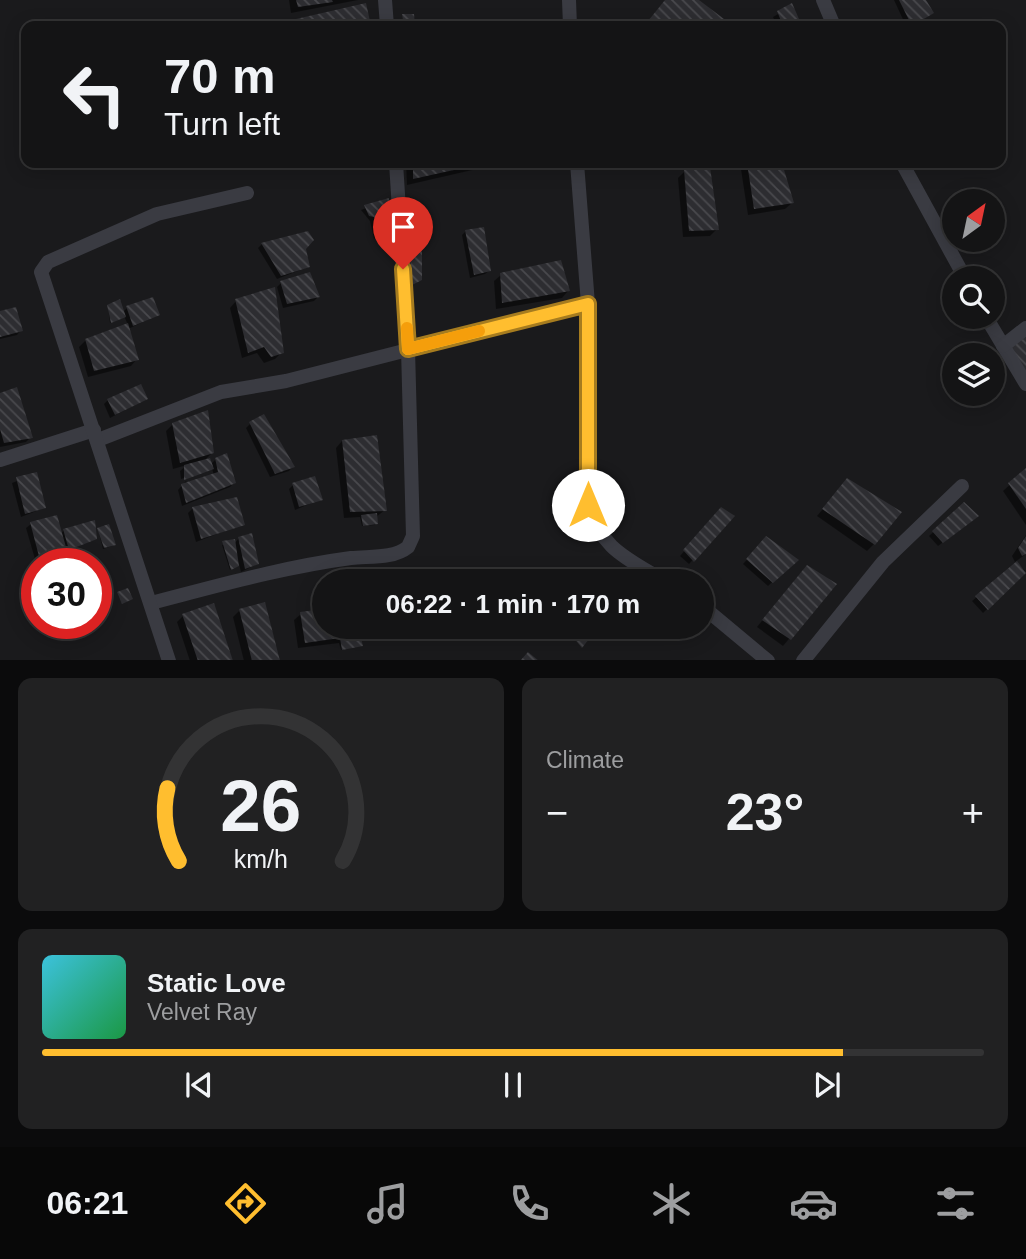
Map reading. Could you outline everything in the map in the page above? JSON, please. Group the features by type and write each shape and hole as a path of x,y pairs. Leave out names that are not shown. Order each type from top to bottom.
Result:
{"street":[{"path":"385,0 387,21"},
{"path":"569,0 570,21"},
{"path":"823,0 832,21"},
{"path":"151,603 256,576 349,558 393,555 408,547 413,536 408,349 396,168"},
{"path":"577,168 588,304 588,505 595,526 607,545 645,569"},
{"path":"905,168 958,266"},
{"path":"169,660 41,272 48,262 157,214 247,193"},
{"path":"0,460 96,435 221,393 286,381 588,304"},
{"path":"1005,344 1026,328"},
{"path":"1005,349 1026,384"},
{"path":"803,660 883,562 962,486"},
{"path":"714,616 768,660"}],"building":[{"path":"296,0 332,0 333,2 298,7"},
{"path":"665,0 699,0 724,19 722,21 648,21"},
{"path":"899,0 926,0 934,13 920,21 910,21"},
{"path":"366,3 370,21 296,21"},
{"path":"792,3 800,21 781,21 777,11"},
{"path":"402,14 414,14 415,21 403,21"},
{"path":"413,168 463,168 413,179"},
{"path":"710,168 719,230 689,231 684,170"},
{"path":"748,168 784,168 794,203 754,209"},
{"path":"389,198 388,233 378,235 374,217 369,216 364,205"},
{"path":"484,227 491,271 474,275 465,230"},
{"path":"308,231 314,240 306,249 310,267 281,276 261,243"},
{"path":"422,243 422,280 412,285 409,245"},
{"path":"561,260 570,291 502,303 500,273"},
{"path":"310,272 320,297 287,304 280,281"},
{"path":"275,287 284,353 271,357 264,347 248,353 235,299"},
{"path":"153,297 160,315 133,326 126,306"},
{"path":"120,299 126,317 111,323 107,305"},
{"path":"16,307 23,331 0,337 0,311"},
{"path":"128,323 139,360 94,371 85,339"},
{"path":"1026,337 1026,374 1009,347"},
{"path":"141,384 148,399 115,415 107,399"},
{"path":"17,387 33,438 4,443 0,429 0,393"},
{"path":"208,410 214,453 180,463 172,423"},
{"path":"264,414 295,467 275,474 249,422"},
{"path":"377,435 387,511 350,512 342,440"},
{"path":"227,453 236,483 186,503 181,484 218,472 215,458"},
{"path":"210,458 214,469 184,480 184,465"},
{"path":"1026,468 1026,509 1008,483"},
{"path":"37,472 46,508 25,514 16,477"},
{"path":"315,476 323,500 299,507 292,483"},
{"path":"847,478 902,512 875,545 822,509"},
{"path":"237,497 245,525 201,539 192,507"},
{"path":"964,502 979,516 943,543 932,531"},
{"path":"721,507 735,516 694,562 683,550"},
{"path":"377,513 378,524 363,526 361,515"},
{"path":"57,515 66,548 37,548 30,522"},
{"path":"95,520 97,539 68,548 63,529"},
{"path":"109,524 116,545 104,548 97,528"},
{"path":"252,533 259,564 245,569 238,537"},
{"path":"766,536 799,560 773,583 746,559"},
{"path":"1026,536 1026,554 1022,556 1018,548"},
{"path":"235,539 239,566 231,570 222,541"},
{"path":"1017,561 1026,573 988,610 975,596"},
{"path":"807,565 837,584 791,640 762,620"},
{"path":"128,588 133,599 122,604 117,592"},
{"path":"265,602 280,660 252,660 239,609"},
{"path":"214,603 233,660 198,660 182,614"},
{"path":"312,610 312,639 333,639 305,643 300,612"},
{"path":"340,639 361,639 363,646 342,650"},
{"path":"575,639 589,639 582,648"},
{"path":"528,652 538,660 521,660"}],"slow traffic":[{"path":"407,328 408,349 479,331"}],"route":[{"path":"403,269 408,349 588,304 588,505"}]}
